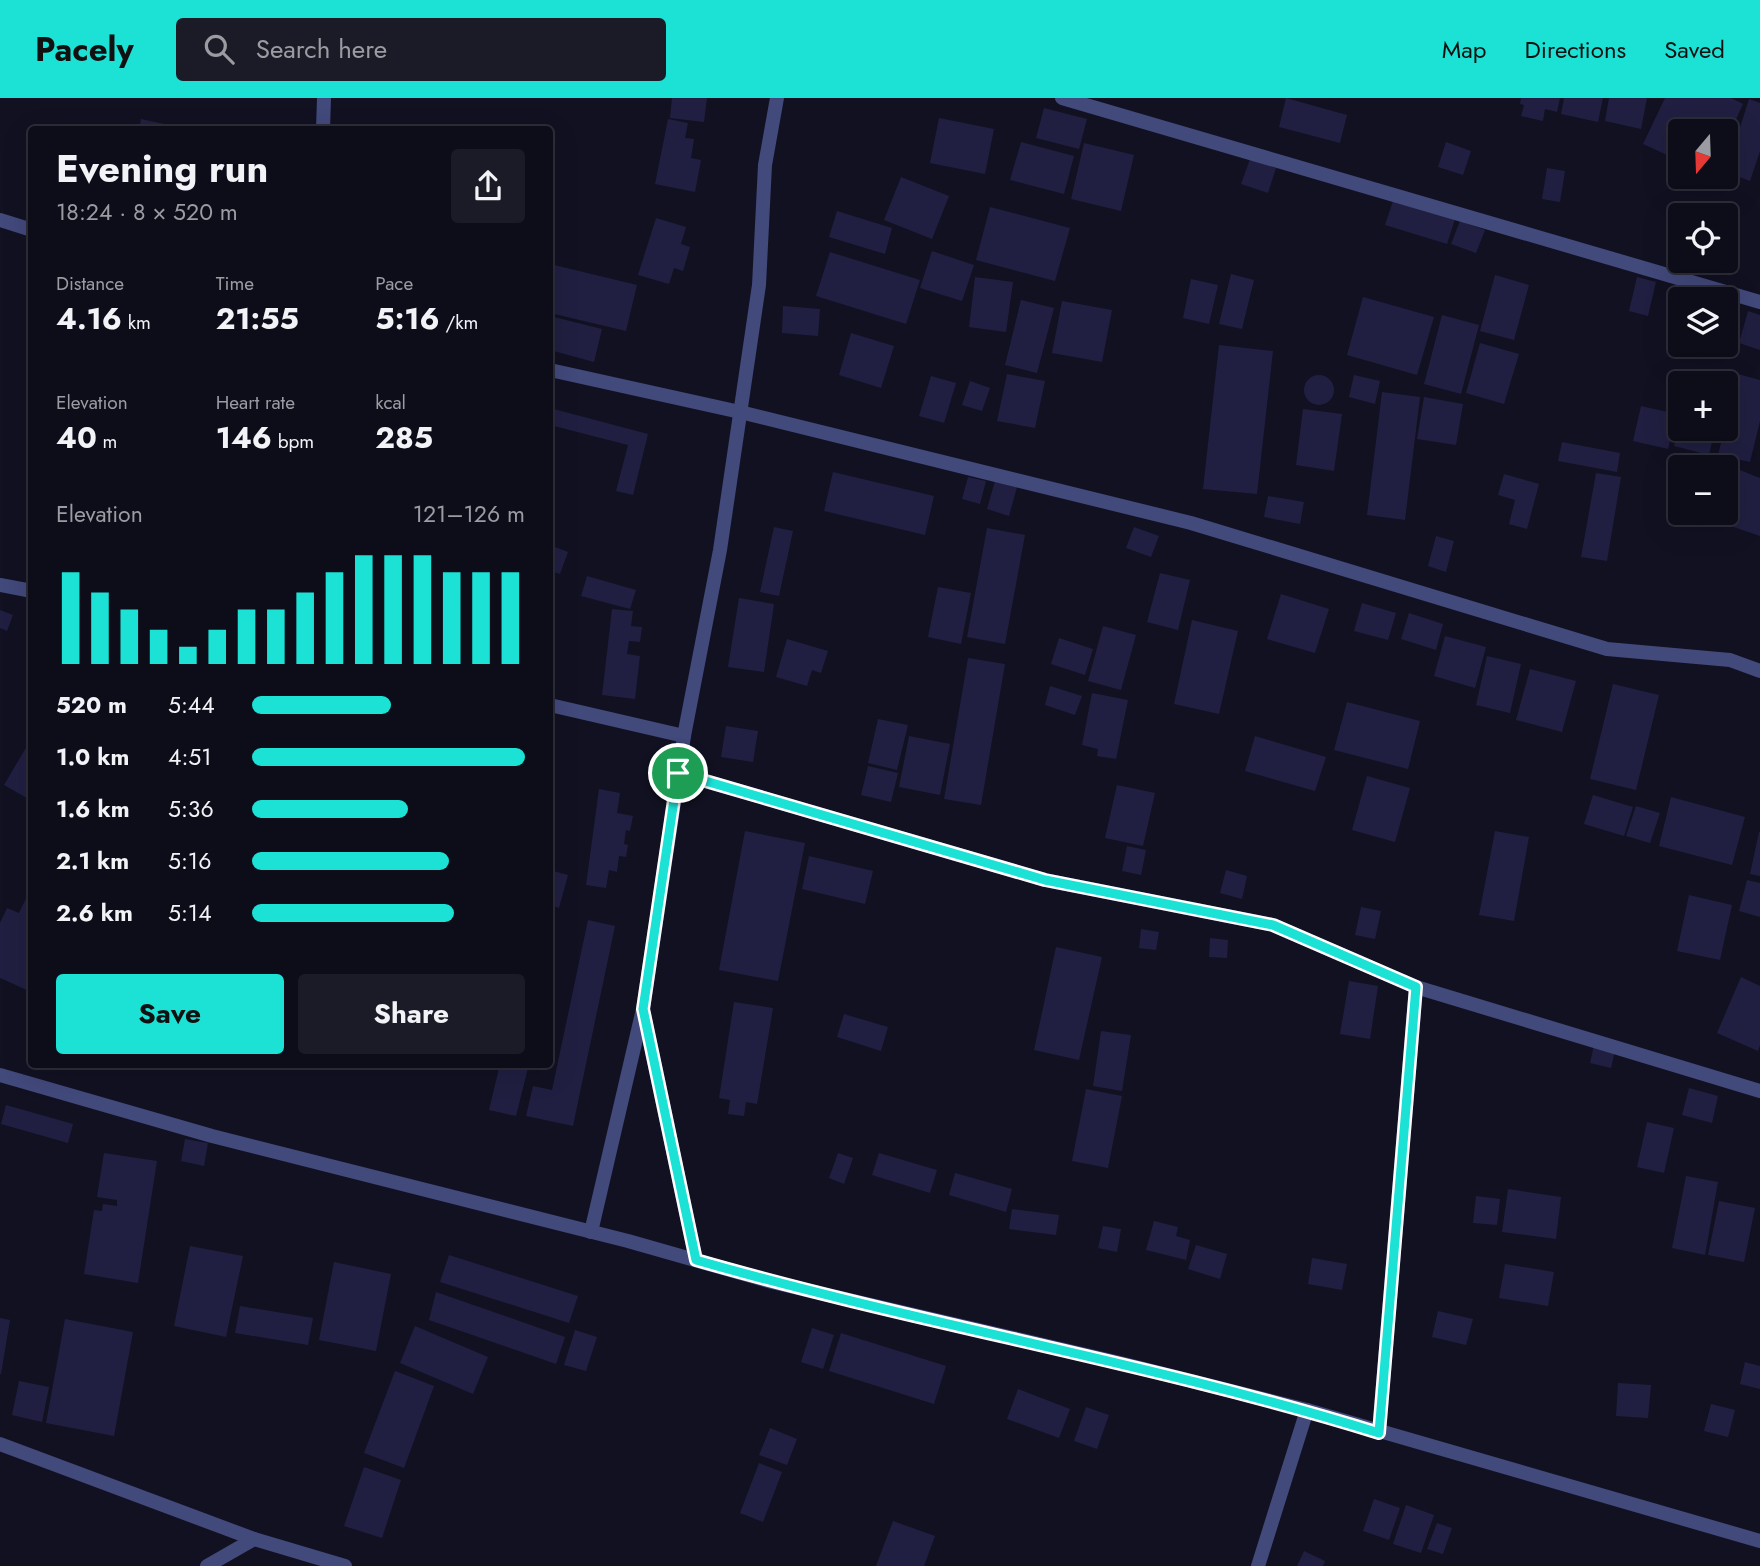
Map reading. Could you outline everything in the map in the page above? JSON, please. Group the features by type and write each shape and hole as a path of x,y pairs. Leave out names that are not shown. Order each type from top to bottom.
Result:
{"street":[{"path":"323,126 324,98"},
{"path":"591,1232 643,1009 684,736 720,550 759,285 765,165 776,98"},
{"path":"1062,98 1760,302"},
{"path":"0,220 28,229"},
{"path":"553,371 740,412 1191,523 1607,649 1730,660 1760,671"},
{"path":"0,585 28,590"},
{"path":"553,706 684,736"},
{"path":"678,773 1045,880 1273,925 1416,987 1760,1091"},
{"path":"1379,1433 1416,987"},
{"path":"643,1009 696,1260"},
{"path":"0,1075 212,1136 591,1232 772,1282 1120,1363 1307,1410 1760,1541"},
{"path":"1258,1566 1307,1410"},
{"path":"0,1444 254,1539 345,1566"},
{"path":"207,1566 254,1539"}],"building":[{"path":"672,98 707,98 704,122 670,118"},
{"path":"1286,98 1347,115 1340,143 1279,127"},
{"path":"1521,98 1560,98 1557,112 1545,109 1543,121 1521,116 1524,105 1520,104"},
{"path":"1564,98 1603,98 1598,122 1561,114"},
{"path":"1609,98 1647,98 1641,129 1605,121"},
{"path":"1665,98 1731,98 1743,104 1736,119 1668,119 1668,155 1643,144"},
{"path":"1749,99 1760,103 1760,151 1750,181 1738,176 1738,134"},
{"path":"1044,108 1087,119 1079,149 1036,138"},
{"path":"939,118 994,129 985,174 930,163"},
{"path":"141,119 164,124 164,126 140,126"},
{"path":"668,119 688,123 685,138 694,139 691,158 701,160 695,192 655,184"},
{"path":"1021,142 1074,156 1064,194 1010,180"},
{"path":"1446,142 1471,151 1463,175 1438,167"},
{"path":"1084,143 1134,155 1121,211 1071,199"},
{"path":"1250,159 1276,168 1268,193 1241,184"},
{"path":"1547,168 1565,171 1560,202 1542,199"},
{"path":"901,177 949,196 932,239 884,220"},
{"path":"1393,201 1455,219 1447,244 1385,225"},
{"path":"990,207 1070,228 1055,281 976,260"},
{"path":"837,211 892,228 885,254 829,237"},
{"path":"656,218 686,227 681,244 690,247 683,271 674,268 669,284 638,275"},
{"path":"1460,221 1485,230 1476,253 1451,244"},
{"path":"932,251 974,265 962,301 920,288"},
{"path":"830,252 920,280 906,324 816,296"},
{"path":"553,265 637,285 626,331 553,314"},
{"path":"1231,274 1254,280 1242,329 1219,324"},
{"path":"1495,275 1529,285 1514,340 1480,331"},
{"path":"975,277 1013,282 1006,332 969,327"},
{"path":"1637,277 1656,282 1648,316 1629,311"},
{"path":"1191,279 1218,285 1209,324 1183,318"},
{"path":"1363,297 1434,317 1417,375 1347,355"},
{"path":"1021,300 1054,308 1037,373 1005,365"},
{"path":"1062,301 1112,310 1102,362 1052,353"},
{"path":"783,306 820,309 818,336 782,333"},
{"path":"1748,311 1760,315 1760,350 1739,343"},
{"path":"1442,315 1479,325 1461,394 1424,384"},
{"path":"553,317 602,329 594,362 553,351"},
{"path":"851,333 894,346 881,388 839,375"},
{"path":"1480,343 1519,354 1504,404 1466,393"},
{"path":"1219,345 1273,351 1257,494 1203,489"},
{"path":"1007,374 1045,381 1035,428 997,421"},
{"path":"1738,374 1760,380 1760,421 1750,462 1738,459 1738,455 1718,455 1721,441 1738,441"},
{"path":"1319,375 1325,376 1333,384 1333,396 1325,404 1319,405 1313,404 1305,396 1304,390 1305,384 1313,376"},
{"path":"1354,375 1380,381 1375,404 1349,397"},
{"path":"931,376 956,383 944,423 919,416"},
{"path":"970,381 990,388 982,411 962,405"},
{"path":"1382,392 1420,397 1405,520 1367,515"},
{"path":"1424,397 1463,404 1456,445 1417,439"},
{"path":"1641,406 1668,412 1668,449 1633,441"},
{"path":"553,409 648,434 633,495 616,491 628,445 553,426"},
{"path":"1303,409 1342,414 1334,471 1296,465"},
{"path":"1675,441 1712,441 1709,455 1674,446"},
{"path":"1562,442 1620,453 1617,472 1558,461"},
{"path":"1738,469 1760,478 1760,536 1728,525 1738,525"},
{"path":"833,472 934,496 925,535 824,511"},
{"path":"1596,473 1621,477 1607,561 1581,557"},
{"path":"1504,474 1539,484 1527,529 1509,524 1515,500 1498,495"},
{"path":"968,477 986,481 980,504 962,499"},
{"path":"995,481 1017,487 1009,516 987,509"},
{"path":"1268,496 1304,502 1300,524 1264,517"},
{"path":"774,527 793,531 779,596 760,592"},
{"path":"1134,527 1159,536 1151,557 1126,548"},
{"path":"987,528 1025,535 1005,644 967,637"},
{"path":"1436,536 1454,541 1446,572 1428,566"},
{"path":"553,546 568,552 560,574 553,572"},
{"path":"1160,573 1190,580 1178,630 1147,622"},
{"path":"587,576 636,590 630,609 581,596"},
{"path":"938,587 971,593 961,644 928,637"},
{"path":"1281,594 1329,609 1315,653 1267,639"},
{"path":"739,598 774,604 764,672 728,667"},
{"path":"1362,603 1396,613 1388,640 1354,631"},
{"path":"612,609 633,611 631,626 642,627 640,642 629,641 627,654 640,656 635,699 602,695"},
{"path":"0,610 13,615 7,631 0,628"},
{"path":"1409,613 1443,624 1436,650 1401,639"},
{"path":"1192,620 1238,631 1219,714 1174,704"},
{"path":"1103,626 1136,635 1121,690 1088,681"},
{"path":"1445,636 1486,647 1475,688 1434,676"},
{"path":"1059,638 1093,649 1085,675 1051,664"},
{"path":"787,639 828,651 821,673 812,670 807,686 776,677"},
{"path":"1487,656 1521,664 1510,713 1476,705"},
{"path":"968,658 1005,664 981,805 944,799"},
{"path":"1530,669 1576,681 1562,732 1516,720"},
{"path":"1613,684 1659,695 1636,790 1590,779"},
{"path":"1050,686 1082,696 1075,715 1045,705"},
{"path":"1092,693 1128,700 1116,759 1097,756 1098,749 1082,745"},
{"path":"1347,702 1420,721 1408,769 1334,750"},
{"path":"878,719 908,725 897,770 868,763"},
{"path":"726,726 758,731 753,762 721,757"},
{"path":"909,736 950,744 940,795 899,787"},
{"path":"1255,736 1326,757 1315,791 1245,771"},
{"path":"27,746 28,747 28,799 4,785"},
{"path":"868,766 898,773 891,802 861,795"},
{"path":"1367,776 1410,788 1395,842 1352,830"},
{"path":"1117,785 1155,793 1143,846 1105,838"},
{"path":"599,789 620,793 617,813 633,816 630,831 626,830 626,857 619,856 617,872 609,870 606,888 586,885"},
{"path":"1593,795 1633,807 1624,836 1584,824"},
{"path":"1671,797 1745,817 1732,865 1659,846"},
{"path":"1636,806 1660,813 1650,843 1626,836"},
{"path":"745,831 805,843 778,981 719,970"},
{"path":"1495,831 1529,837 1514,921 1479,915"},
{"path":"1760,832 1760,876 1750,874"},
{"path":"1127,846 1146,850 1141,875 1122,871"},
{"path":"809,856 873,871 865,904 802,889"},
{"path":"1226,870 1247,876 1242,899 1220,893"},
{"path":"553,871 568,875 559,908 553,906"},
{"path":"1747,880 1760,883 1760,917 1739,911"},
{"path":"28,894 28,991 0,978 0,923 7,908 19,913"},
{"path":"1689,895 1732,905 1720,960 1677,951"},
{"path":"1361,907 1381,911 1375,939 1355,935"},
{"path":"588,920 615,926 573,1126 526,1116 533,1086 552,1090"},
{"path":"1141,929 1159,932 1156,950 1139,948"},
{"path":"1210,938 1228,940 1227,958 1209,957"},
{"path":"1056,947 1102,957 1079,1060 1034,1050"},
{"path":"1741,977 1760,986 1758,1051 1717,1033"},
{"path":"1349,981 1378,986 1370,1039 1340,1034"},
{"path":"734,1002 773,1008 757,1104 746,1102 744,1116 728,1114 730,1100 719,1098"},
{"path":"844,1014 888,1027 881,1051 837,1037"},
{"path":"1101,1031 1131,1035 1122,1091 1093,1086"},
{"path":"1594,1045 1615,1051 1611,1068 1590,1063"},
{"path":"499,1068 528,1068 516,1116 489,1110"},
{"path":"1689,1088 1718,1096 1712,1123 1682,1115"},
{"path":"1086,1089 1122,1096 1108,1168 1072,1161"},
{"path":"6,1105 73,1124 68,1143 1,1124"},
{"path":"1647,1122 1674,1128 1664,1173 1637,1167"},
{"path":"185,1139 208,1143 204,1166 181,1161"},
{"path":"104,1153 157,1161 138,1283 84,1274 94,1210 102,1211 103,1204 117,1206 117,1200 97,1197"},
{"path":"838,1153 853,1158 844,1184 829,1178"},
{"path":"879,1153 937,1170 930,1193 872,1175"},
{"path":"955,1173 1012,1189 1006,1212 949,1195"},
{"path":"1686,1176 1718,1182 1705,1255 1672,1248"},
{"path":"1508,1189 1561,1197 1556,1239 1502,1232"},
{"path":"1476,1196 1500,1199 1497,1225 1473,1223"},
{"path":"1719,1201 1755,1208 1744,1262 1708,1255"},
{"path":"1012,1209 1059,1215 1056,1235 1009,1229"},
{"path":"1154,1221 1178,1227 1176,1236 1190,1240 1186,1260 1146,1250"},
{"path":"1103,1226 1121,1229 1117,1252 1098,1248"},
{"path":"1196,1245 1227,1254 1220,1279 1188,1269"},
{"path":"190,1246 243,1256 226,1337 174,1326"},
{"path":"449,1255 578,1296 569,1323 440,1282"},
{"path":"1312,1258 1347,1264 1342,1290 1308,1284"},
{"path":"334,1262 391,1274 376,1351 319,1340"},
{"path":"1505,1264 1554,1272 1548,1306 1499,1298"},
{"path":"436,1292 565,1337 556,1364 429,1320"},
{"path":"240,1306 313,1318 308,1345 235,1333"},
{"path":"1438,1311 1473,1319 1466,1345 1432,1337"},
{"path":"0,1318 10,1320 1,1374 0,1374"},
{"path":"65,1319 133,1332 114,1436 46,1423"},
{"path":"415,1326 488,1357 473,1394 400,1363"},
{"path":"812,1328 834,1335 823,1369 801,1362"},
{"path":"575,1330 597,1337 586,1371 564,1365"},
{"path":"841,1333 946,1366 934,1404 829,1371"},
{"path":"1745,1362 1760,1366 1760,1389 1740,1384"},
{"path":"395,1371 434,1386 404,1468 364,1453"},
{"path":"19,1381 49,1387 42,1422 12,1415"},
{"path":"1618,1383 1651,1385 1648,1418 1616,1416"},
{"path":"1018,1389 1070,1409 1059,1438 1007,1419"},
{"path":"1711,1404 1735,1410 1728,1437 1704,1431"},
{"path":"1086,1407 1109,1415 1097,1449 1074,1441"},
{"path":"770,1428 797,1439 787,1465 759,1455"},
{"path":"759,1463 782,1472 763,1522 740,1513"},
{"path":"364,1467 401,1480 382,1538 344,1526"},
{"path":"1374,1499 1400,1508 1389,1540 1363,1531"},
{"path":"1406,1505 1434,1515 1421,1553 1393,1544"},
{"path":"893,1521 935,1536 924,1566 876,1566"},
{"path":"1437,1523 1452,1528 1443,1554 1427,1549"},
{"path":"1304,1551 1325,1561 1323,1566 1297,1566"}],"route":[{"path":"678,773 1045,880 1273,925 1416,987 1379,1433 1307,1410 1120,1363 772,1282 696,1260 643,1009 678,773"}]}
